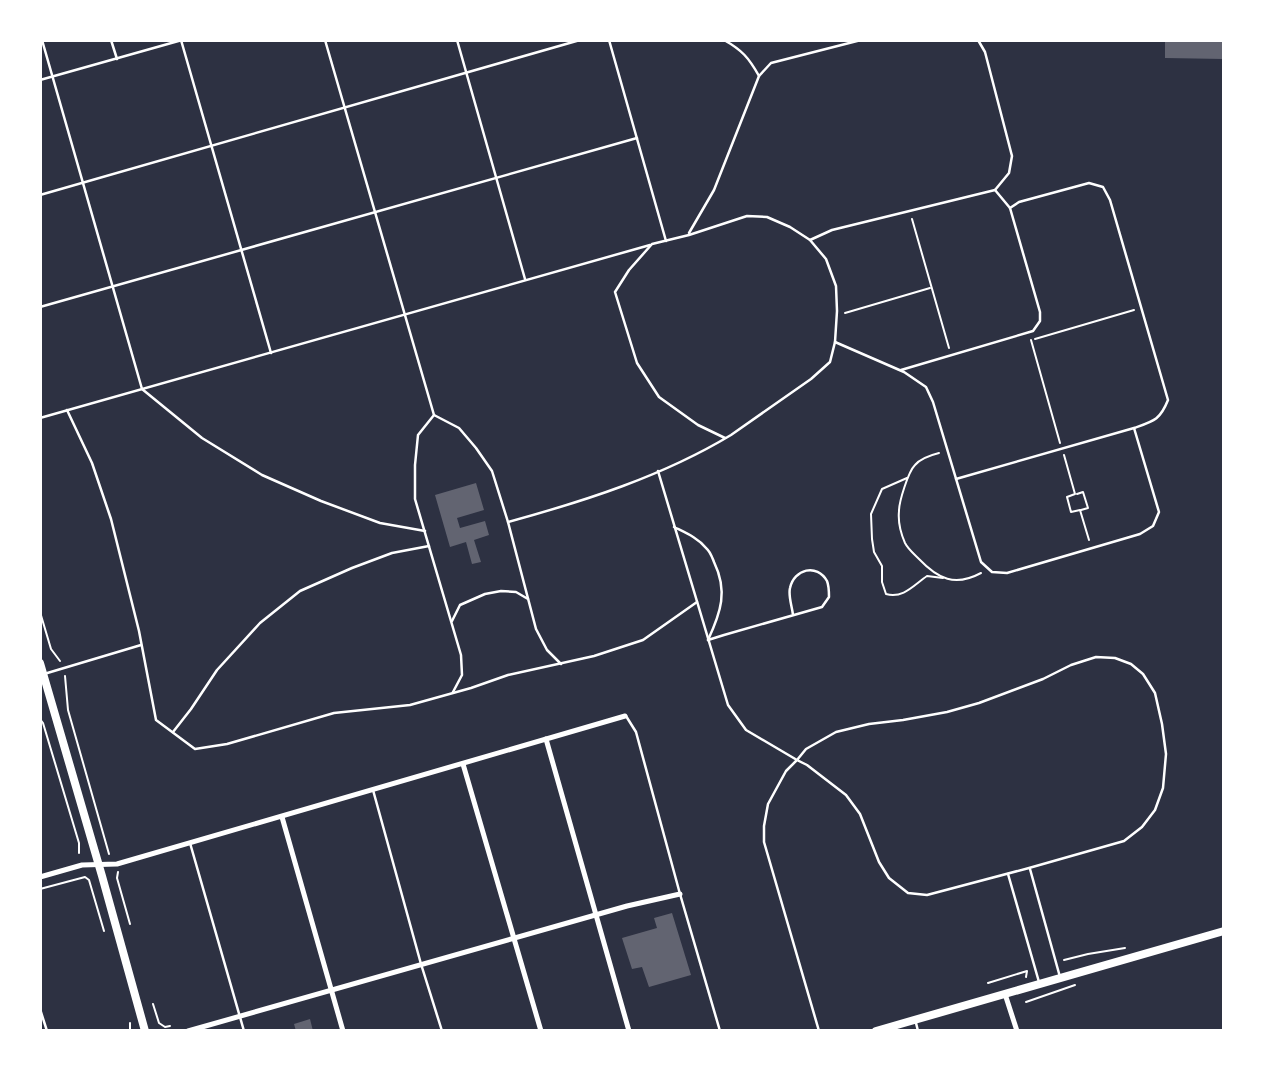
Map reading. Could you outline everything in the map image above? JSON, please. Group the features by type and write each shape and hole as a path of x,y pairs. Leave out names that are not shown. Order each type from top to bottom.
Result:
{"main road":[{"path":"40,663 41,675 99,864 145,1031"},
{"path":"876,1031 1224,931"}],"street":[{"path":"40,877 82,865 117,864 625,716"},
{"path":"546,739 629,1031"},
{"path":"463,764 541,1031"},
{"path":"282,817 343,1031"},
{"path":"188,1031 596,915 680,894"},
{"path":"1005,993 1017,1031"}],"lane":[{"path":"42,40 142,389 202,438 262,475 380,523 425,531"},
{"path":"111,40 117,59"},
{"path":"40,80 182,40 271,353"},
{"path":"325,40 433,415 459,428 492,471 536,629 547,650 561,664"},
{"path":"457,40 526,280"},
{"path":"40,195 580,40"},
{"path":"609,40 666,241"},
{"path":"724,40 739,48 759,76"},
{"path":"832,40 834,47"},
{"path":"689,235 714,190 759,76 771,63 862,40"},
{"path":"810,240 832,230 995,191 1009,173 1012,156 985,52 978,40"},
{"path":"40,307 636,138"},
{"path":"956,479 1151,422 1161,416 1168,400 1110,200 1103,187 1089,183 1019,202 1010,208"},
{"path":"901,370 1033,331 1040,321 1040,312 1010,208 995,191"},
{"path":"40,418 689,235 747,216 767,218 790,227 810,240 826,259 836,286 835,342 830,362 811,379 703,451 573,504 508,522"},
{"path":"652,244 629,270 615,292 636,363 659,397 698,425 725,438"},
{"path":"835,342 901,370 926,387 933,402 981,562 992,572 1007,573 1140,534 1153,527 1159,512 1134,428"},
{"path":"67,410 92,463 111,519 142,645 156,720 195,749 227,744 334,713 410,705 508,675 594,656 643,640 697,602"},
{"path":"433,415 418,435 415,499 461,655 462,675 452,694"},
{"path":"658,471 728,705 746,730 797,760 807,765 846,795 860,814 879,862 889,878 908,893 927,895 1030,868 1124,841 1142,827 1155,810 1163,788 1166,754 1154,693 1143,674 1131,664 1115,658 1096,657 979,703 947,712 836,732 806,749 797,760 786,771 768,804 764,842 819,1031"},
{"path":"674,527 694,537 707,548 719,573 723,589 719,617 708,640"},
{"path":"173,732 217,670 260,623 300,591 392,552 429,546"},
{"path":"708,640 822,607 829,597 828,583 820,573 807,570 796,574 790,585 789,595 793,615"},
{"path":"451,622 460,605 485,594 516,592 528,599"},
{"path":"41,675 142,645"},
{"path":"625,716 636,732 720,1031"},
{"path":"373,790 442,1031"},
{"path":"190,843 244,1031"},
{"path":"1030,868 1060,977"},
{"path":"1008,874 1039,983"},
{"path":"40,1009 47,1031"},
{"path":"915,1019 918,1031"}],"path":[{"path":"909,211 951,355"},
{"path":"837,315 932,287"},
{"path":"1031,340 1142,308"},
{"path":"944,579 930,571 906,546 898,510 915,465 929,456 948,451"},
{"path":"909,477 882,489 871,514 874,552 881,566 886,594 894,597 904,594 928,576 947,580 963,579 978,575 987,568"},
{"path":"1075,494 1083,492 1088,508 1080,510"},
{"path":"40,612 51,649 60,661"},
{"path":"65,675 68,710 112,858"},
{"path":"40,719 79,843 79,853"},
{"path":"118,871 117,878 131,924"},
{"path":"40,888 85,877 89,880 104,930"},
{"path":"1065,960 1126,948"},
{"path":"988,983 1027,971"},
{"path":"1026,1002 1079,984"},
{"path":"153,1004 159,1023 165,1027 170,1026"},
{"path":"130,1023 130,1031"}],"building":[{"path":"1165,40 1224,40 1224,59 1165,58"},
{"path":"476,483 484,510 457,518 460,528 485,521 489,535 474,540 481,562 472,564 466,542 450,547 435,495"},
{"path":"672,913 691,975 649,987 642,967 632,969 622,938 657,928 654,918"},
{"path":"310,1019 313,1031 296,1031 294,1024"}]}
